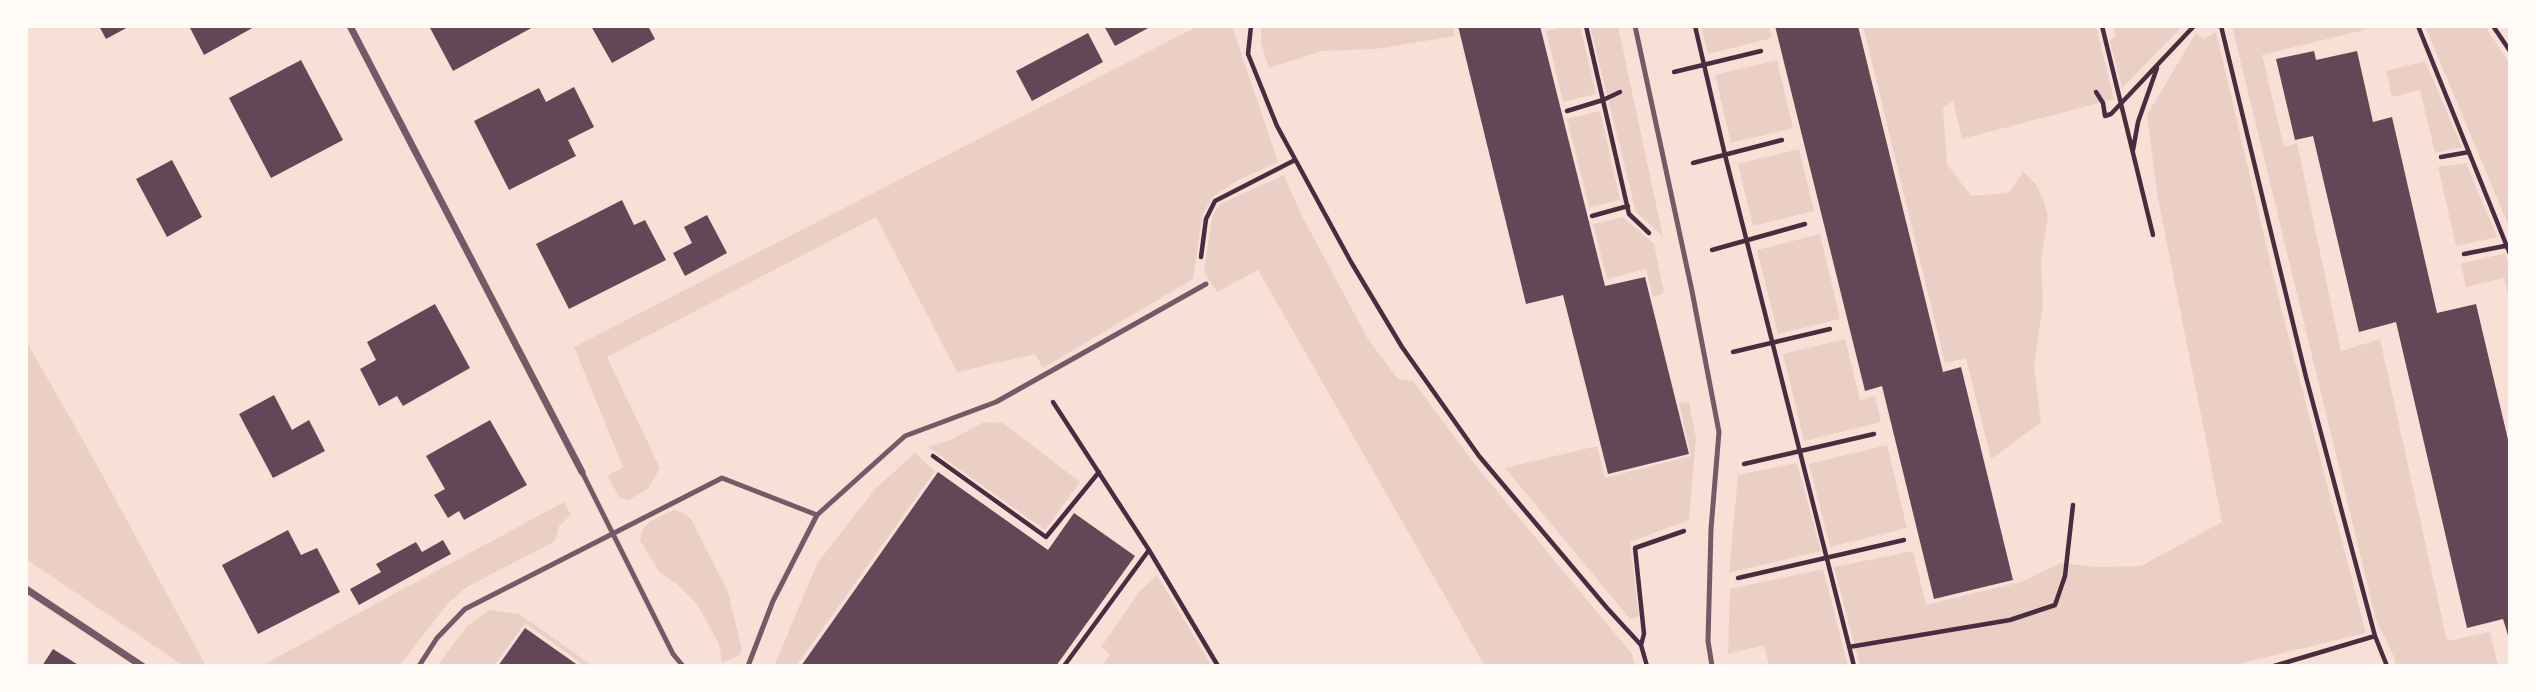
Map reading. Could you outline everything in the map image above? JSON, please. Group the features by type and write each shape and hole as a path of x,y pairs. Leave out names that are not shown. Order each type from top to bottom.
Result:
{"street":[{"path":"350,26 582,472"},
{"path":"26,589 142,666"}],"lane":[{"path":"1635,26 1719,432 1707,641 1712,666"},
{"path":"748,666 773,601 817,515 905,436 996,402 1206,284"},
{"path":"582,472 673,654 682,666"},
{"path":"419,666 437,638 465,609 722,478 817,515"}],"path":[{"path":"1251,26 1248,54 1277,126 1352,262 1417,369 1479,456 1641,645 1647,666"},
{"path":"1586,26 1629,214 1657,241"},
{"path":"1695,26 1854,666"},
{"path":"2102,26 2153,235"},
{"path":"2096,92 2103,103 2105,116 2111,114 2194,26"},
{"path":"2221,26 2306,377 2375,636 2387,666"},
{"path":"2418,26 2510,254"},
{"path":"2493,26 2510,51"},
{"path":"1567,111 1603,100 1646,80 1761,51"},
{"path":"2133,152 2138,122 2158,64"},
{"path":"1665,170 1782,140"},
{"path":"2441,157 2469,152"},
{"path":"1206,284 1199,274 1206,219 1214,201 1295,160"},
{"path":"1592,216 1628,206"},
{"path":"1684,257 1805,224"},
{"path":"2463,254 2508,245"},
{"path":"1705,360 1830,329"},
{"path":"1038,378 1149,550 1218,666"},
{"path":"1716,471 1799,449 1874,434"},
{"path":"905,436 1045,537 1099,472"},
{"path":"1849,647 2010,620 2055,605 2065,576 2073,505"},
{"path":"1641,645 1644,634 1635,548 1685,531"},
{"path":"1709,585 1905,540"},
{"path":"1064,666 1149,550"},
{"path":"2274,666 2375,636"}],"shaded area":[{"path":"1198,26 1232,26 1278,162 1238,180 1213,197 1203,213 1193,279 1043,368 1035,354 957,372 876,217 607,357 660,468 648,489 628,500 620,498 607,476 623,467 574,347"},
{"path":"1261,26 1453,26 1455,36 1376,49 1322,51 1269,68 1261,43"},
{"path":"1580,26 1596,94 1563,102 1546,31"},
{"path":"1590,26 1618,26 1663,237 1636,212"},
{"path":"1701,26 1769,26 1772,38 1708,54"},
{"path":"1863,26 2096,26 2114,99 1962,139 1953,101 1943,108 1947,164 1971,196 2009,193 2023,172 2035,183 2048,217 2041,260 2043,304 2034,366 2041,422 1991,459 1966,358 1945,363"},
{"path":"2113,26 2183,26 2122,88 2110,41 2116,35"},
{"path":"2232,26 2380,26 2262,55 2284,147 2297,143 2341,351 2380,339 2447,641 2490,632 2498,666 2396,666 2376,620"},
{"path":"2425,26 2485,26 2510,64 2510,229"},
{"path":"2216,32 2281,308 2366,633 2230,666 1860,666 1834,567 1913,551 1926,605 2021,582 2061,563 2095,567 2141,566 2222,522 2157,193 2147,115 2196,33 2203,39"},
{"path":"1777,60 1793,128 1731,143 1715,75"},
{"path":"2425,61 2462,147 2435,153 2420,90 2392,97 2386,71"},
{"path":"1600,111 1620,200 1589,207 1567,119"},
{"path":"1799,149 1814,211 1753,226 1738,164"},
{"path":"2466,163 2497,237 2456,246 2438,167"},
{"path":"1284,175 1302,216 1368,339 1398,379 1413,381 1472,461 1632,654 1635,666 1485,666 1258,270 1217,292 1204,272 1212,217 1220,204"},
{"path":"1623,217 1654,244 1664,293 1653,297 1646,269 1607,279 1593,224"},
{"path":"1820,234 1840,319 1778,334 1757,250"},
{"path":"2505,253 2510,267 2510,303 2504,278 2466,287 2461,264"},
{"path":"1845,339 1860,400 1875,396 1881,422 1804,441 1783,354"},
{"path":"26,341 206,666 184,666 26,559"},
{"path":"1689,402 1696,438 1689,520 1630,542 1639,617 1630,619 1505,468 1597,446 1605,478 1691,456 1679,403"},
{"path":"984,422 1003,423 1080,482 1045,530 928,447 950,440"},
{"path":"1887,445 1907,528 1830,547 1809,464"},
{"path":"915,453 935,471 796,666 774,666 818,562 876,488"},
{"path":"1797,463 1821,551 1729,573 1738,475"},
{"path":"564,502 571,515 559,526 555,541 467,587 449,602 399,666 261,666"},
{"path":"674,510 691,519 728,592 742,650 732,659 722,662 719,644 697,604 676,583 659,572 640,540 643,529 650,521"},
{"path":"1823,569 1848,666 1769,666 1764,645 1728,654 1730,589"},
{"path":"1157,575 1212,666 1102,666 1110,655 1101,647 1139,592"},
{"path":"489,610 519,614 593,666 585,666 525,623 494,666 437,666 467,626"}],"building":[{"path":"99,26 130,26 106,39"},
{"path":"189,26 256,26 204,55"},
{"path":"429,26 535,26 453,71"},
{"path":"591,26 648,26 655,39 612,63"},
{"path":"1104,26 1152,26 1115,46"},
{"path":"1458,26 1540,26 1605,286 1645,277 1689,454 1608,474 1563,295 1526,304"},
{"path":"1775,26 1858,26 1943,372 1961,367 2013,580 1934,599 1882,386 1865,391"},
{"path":"1088,33 1103,62 1032,101 1016,71"},
{"path":"2314,51 2316,60 2357,51 2373,122 2392,117 2437,313 2476,304 2510,448 2510,642 2503,619 2467,628 2396,322 2359,332 2313,136 2295,140 2276,59"},
{"path":"301,60 343,140 271,178 229,98"},
{"path":"574,87 594,127 568,140 576,156 509,190 474,121 539,88 546,102"},
{"path":"172,160 202,217 167,237 136,179"},
{"path":"622,200 634,225 645,220 666,260 569,309 536,244"},
{"path":"707,215 727,253 685,276 673,253 692,243 684,227"},
{"path":"435,304 470,368 403,406 397,396 379,406 360,369 376,360 367,342"},
{"path":"274,395 292,430 309,420 325,451 273,478 239,414"},
{"path":"490,420 527,485 464,520 459,511 448,518 434,495 445,489 426,456"},
{"path":"938,472 1048,550 1074,513 1135,556 1056,666 801,666"},
{"path":"288,530 301,555 317,548 340,592 258,634 222,565"},
{"path":"443,540 451,554 359,605 350,589 381,572 376,564 416,542 422,552"},
{"path":"525,628 579,666 498,666"},
{"path":"53,649 80,666 42,666"}]}
